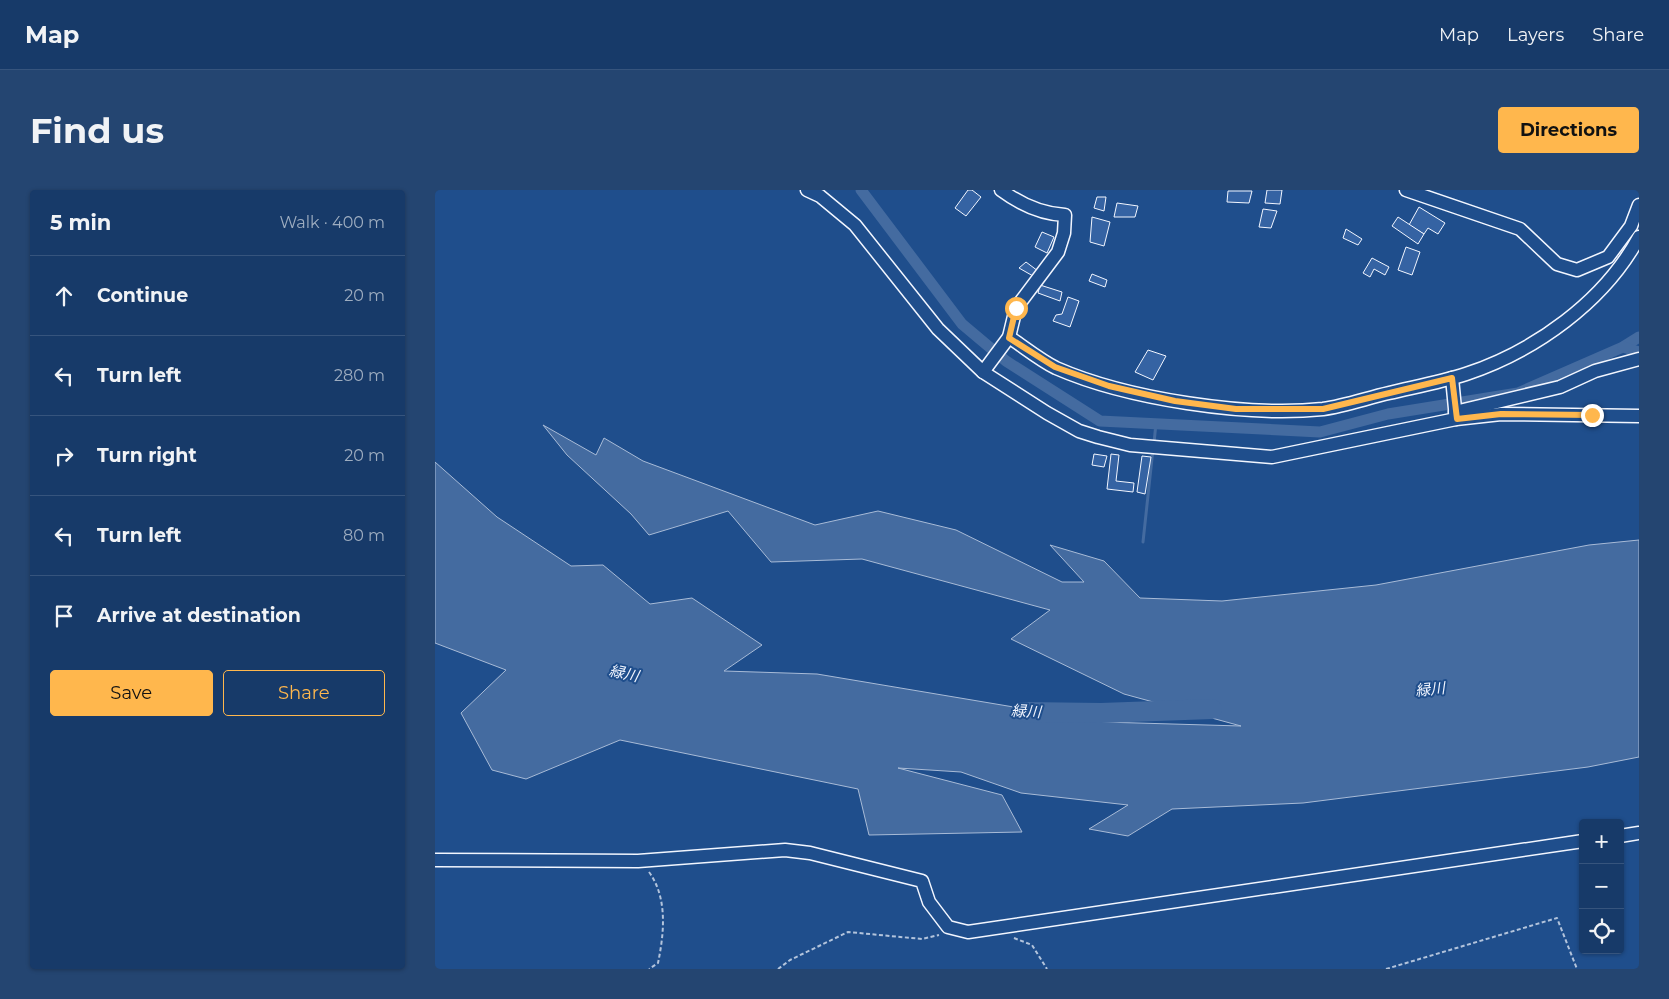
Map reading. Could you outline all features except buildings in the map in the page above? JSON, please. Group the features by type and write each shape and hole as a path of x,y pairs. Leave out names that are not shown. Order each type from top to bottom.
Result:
{"street":[{"path":"807,190 820,196 855,225 939,329 983,372 1079,431 1130,445 1272,457 1456,415 1560,387 1595,371 1639,359"},
{"path":"983,372 1009,338 1016,308 1058,252 1064,233 1065,215 1049,214 1014,200 1001,190"},
{"path":"1406,190 1519,229 1557,264 1577,270 1608,257 1631,226 1639,204"},
{"path":"1009,338 1055,367 1109,386 1175,401 1236,409 1323,409 1452,378 1510,356 1571,318 1612,275 1639,237"},
{"path":"1452,378 1456,415"},
{"path":"1456,415 1639,416"},
{"path":"1624,835 1639,833"},
{"path":"435,860 638,861 785,850 810,853 922,881 929,902 948,927 968,932 1579,842"}],"path":[{"path":"638,861 650,874 661,898 663,936 658,964 649,969"},
{"path":"1386,969 1557,918 1577,969"},
{"path":"778,969 790,960 848,932 922,939 944,934 948,927"},
{"path":"1007,938 1016,938 1032,945 1047,969"}],"water":[{"path":"543,425 596,455 604,438 643,461 815,525 878,511 956,530 1062,582 1084,582 1050,545 1104,561 1140,598 1222,601 1376,585 1589,545 1639,540 1639,757 1588,767 1303,803 1172,809 1128,836 1089,829 1128,805 1021,793 961,772 898,768 1002,795 1022,832 869,835 858,789 620,740 526,779 492,770 461,713 506,670 435,643 435,462 497,517 571,566 603,565 650,604 692,598 762,645 724,671 817,674 1103,722 1241,726 1124,694 1011,639 1050,610 862,559 771,562 728,511 649,535 631,514 567,455"}],"waterway":[{"path":"861,190 962,324 1006,361 1100,421 1320,432 1388,414 1518,393 1623,347 1639,337"},
{"path":"1623,347 1639,352"},
{"path":"1154,443 1156,423"},
{"path":"1143,542 1153,449"},
{"name":"緑川","path":"1023,712 1101,713 1212,709"}],"route":[{"path":"1016,308 1009,338 1055,367 1109,386 1175,401 1236,409 1323,409 1452,378 1457,419 1501,414 1592,415"}]}
